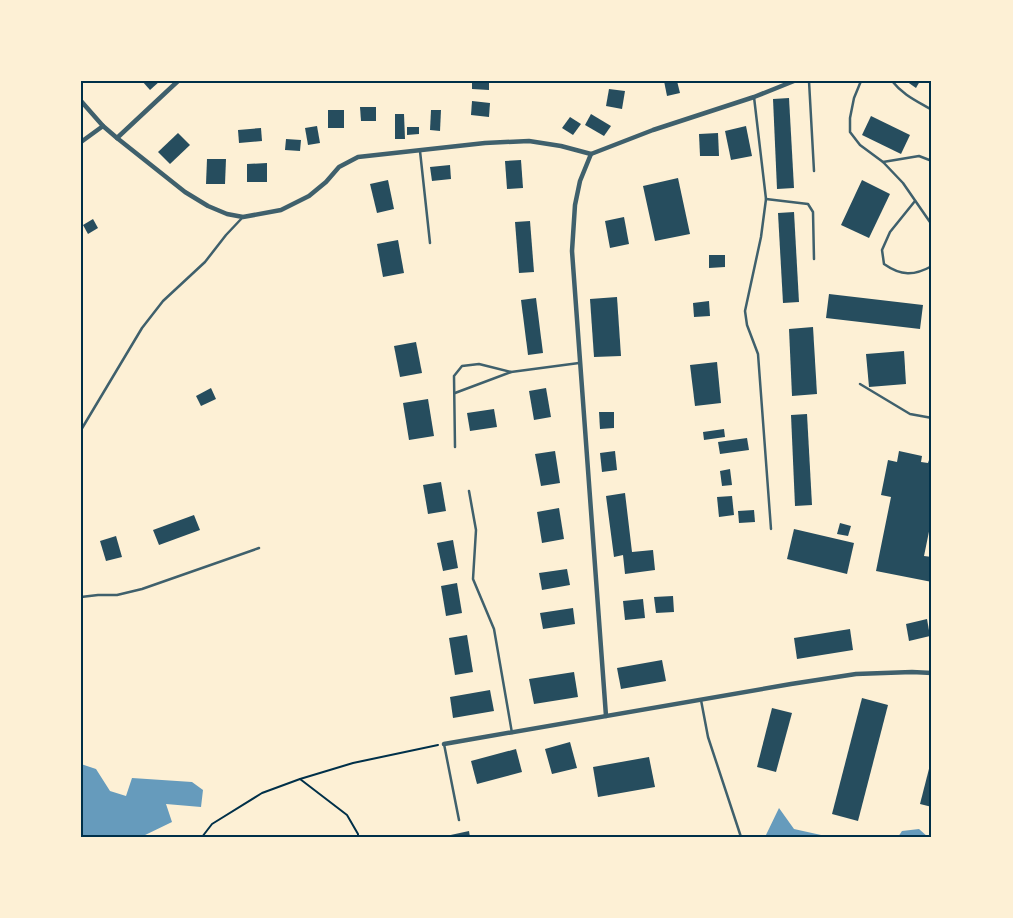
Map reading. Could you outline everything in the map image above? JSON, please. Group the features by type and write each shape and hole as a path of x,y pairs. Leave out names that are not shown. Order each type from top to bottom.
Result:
{"street":[{"path":"117,138 178,81"},
{"path":"81,101 103,126 186,192 208,206 227,214 243,217 281,210 309,196 326,182 338,167 358,157 486,143 529,141 561,146 591,154 653,130 754,97 794,81"},
{"path":"81,142 103,126"},
{"path":"591,154 580,181 575,205 572,251 606,716"},
{"path":"444,744 856,674 932,672"}],"lane":[{"path":"809,81 814,171"},
{"path":"861,81 854,98 850,118 850,132 860,145 883,162 903,183 932,225"},
{"path":"892,81 907,96 932,110"},
{"path":"754,97 766,199 761,237 745,311 747,325 758,354 771,530"},
{"path":"420,150 430,243"},
{"path":"883,162 919,156 932,160"},
{"path":"766,199 808,204 812,208 814,259"},
{"path":"915,201 890,232 882,250 884,264 894,270 908,273 921,272 932,266"},
{"path":"81,430 142,328 163,301 205,262 243,217"},
{"path":"455,393 511,372 579,363"},
{"path":"455,447 454,376 462,366 480,364 511,372"},
{"path":"860,384 910,414 932,418"},
{"path":"469,491 476,530 473,579 494,629 512,732"},
{"path":"81,598 98,595 117,595 142,589 259,548"},
{"path":"701,700 708,737 741,837"},
{"path":"444,744 459,820"}],"path":[{"path":"202,837 212,824 262,793 353,763 444,744"},
{"path":"300,779 347,815 358,837"}],"water":[{"path":"81,764 96,769 110,791 126,796 132,778 192,782 203,790 201,807 166,804 172,822 141,837 81,837"},
{"path":"779,808 794,829 830,837 765,837"},
{"path":"919,829 928,837 898,837 902,831"}],"building":[{"path":"142,81 160,81 150,90"},
{"path":"472,81 489,81 489,90 472,89"},
{"path":"664,81 677,81 680,93 667,96"},
{"path":"906,81 920,81 916,88"},
{"path":"609,89 625,91 622,109 606,106"},
{"path":"789,98 794,188 777,189 773,99"},
{"path":"472,101 490,103 489,117 471,115"},
{"path":"360,107 376,107 376,121 361,121"},
{"path":"328,110 344,110 344,128 328,128"},
{"path":"431,110 441,110 440,131 430,130"},
{"path":"395,114 404,114 405,139 395,139"},
{"path":"591,114 611,126 604,136 585,125"},
{"path":"871,116 910,135 901,154 862,135"},
{"path":"570,117 581,124 573,135 562,128"},
{"path":"317,126 320,143 308,145 305,128"},
{"path":"746,126 752,156 731,160 725,131"},
{"path":"407,127 419,127 419,134 407,135"},
{"path":"261,128 262,141 239,143 238,130"},
{"path":"178,133 190,145 170,164 158,152"},
{"path":"718,133 719,156 700,156 699,134"},
{"path":"286,139 301,140 300,151 285,150"},
{"path":"207,159 226,159 225,184 206,184"},
{"path":"521,160 523,188 507,189 505,161"},
{"path":"267,163 267,182 247,182 247,164"},
{"path":"450,165 451,179 432,181 430,167"},
{"path":"678,178 690,234 655,241 643,186"},
{"path":"388,180 394,209 377,213 370,184"},
{"path":"862,180 890,194 869,238 841,225"},
{"path":"794,212 799,302 783,303 778,213"},
{"path":"624,217 629,244 610,248 605,221"},
{"path":"93,219 98,228 88,234 83,225"},
{"path":"530,221 534,272 519,273 515,222"},
{"path":"398,240 404,273 383,277 377,244"},
{"path":"709,255 725,255 725,267 709,268"},
{"path":"829,294 923,305 920,329 826,318"},
{"path":"617,297 621,356 594,357 590,299"},
{"path":"536,298 543,353 528,355 521,300"},
{"path":"709,301 710,316 694,317 693,303"},
{"path":"813,327 817,394 792,396 789,329"},
{"path":"416,342 422,373 400,377 394,346"},
{"path":"904,351 906,384 869,387 866,354"},
{"path":"717,362 721,403 695,406 690,365"},
{"path":"211,388 216,399 201,406 196,396"},
{"path":"546,388 551,417 534,420 529,391"},
{"path":"428,399 434,436 409,440 403,403"},
{"path":"494,409 497,427 470,431 467,413"},
{"path":"599,412 614,412 614,428 600,429"},
{"path":"807,414 812,505 795,506 791,415"},
{"path":"724,429 725,437 704,440 703,432"},
{"path":"747,438 749,450 720,454 718,442"},
{"path":"555,451 560,483 541,486 535,454"},
{"path":"615,451 617,470 602,472 600,453"},
{"path":"899,451 922,456 921,462 928,463 930,457 932,458 932,517 924,556 932,557 932,582 876,571 891,497 881,495 888,460 897,462"},
{"path":"730,469 732,485 722,486 720,471"},
{"path":"441,482 446,511 428,514 423,485"},
{"path":"625,493 632,552 653,550 655,570 625,574 623,555 614,557 606,496"},
{"path":"732,496 734,515 719,517 717,497"},
{"path":"559,508 564,539 542,543 537,512"},
{"path":"754,510 755,522 739,523 738,511"},
{"path":"194,515 200,530 159,545 153,530"},
{"path":"840,523 851,526 848,536 837,534"},
{"path":"794,529 854,543 847,574 787,559"},
{"path":"116,536 122,557 106,561 100,541"},
{"path":"453,540 458,568 443,571 437,543"},
{"path":"567,569 570,585 542,590 539,573"},
{"path":"457,583 462,613 446,616 441,586"},
{"path":"673,596 674,612 656,613 654,597"},
{"path":"643,599 645,618 625,620 623,601"},
{"path":"573,608 575,624 543,629 540,613"},
{"path":"927,619 930,636 909,641 906,624"},
{"path":"850,629 853,650 797,659 794,638"},
{"path":"467,635 473,672 455,675 449,638"},
{"path":"662,660 666,681 621,689 617,668"},
{"path":"574,672 578,697 534,704 529,679"},
{"path":"490,690 494,711 453,718 450,697"},
{"path":"862,698 888,705 858,821 832,814"},
{"path":"772,708 792,713 776,772 757,767"},
{"path":"570,742 577,768 552,774 545,749"},
{"path":"516,749 522,772 477,784 471,761"},
{"path":"649,757 655,787 598,797 593,767"},
{"path":"932,761 932,807 920,804"},
{"path":"469,831 470,837 446,837 446,836"}]}
